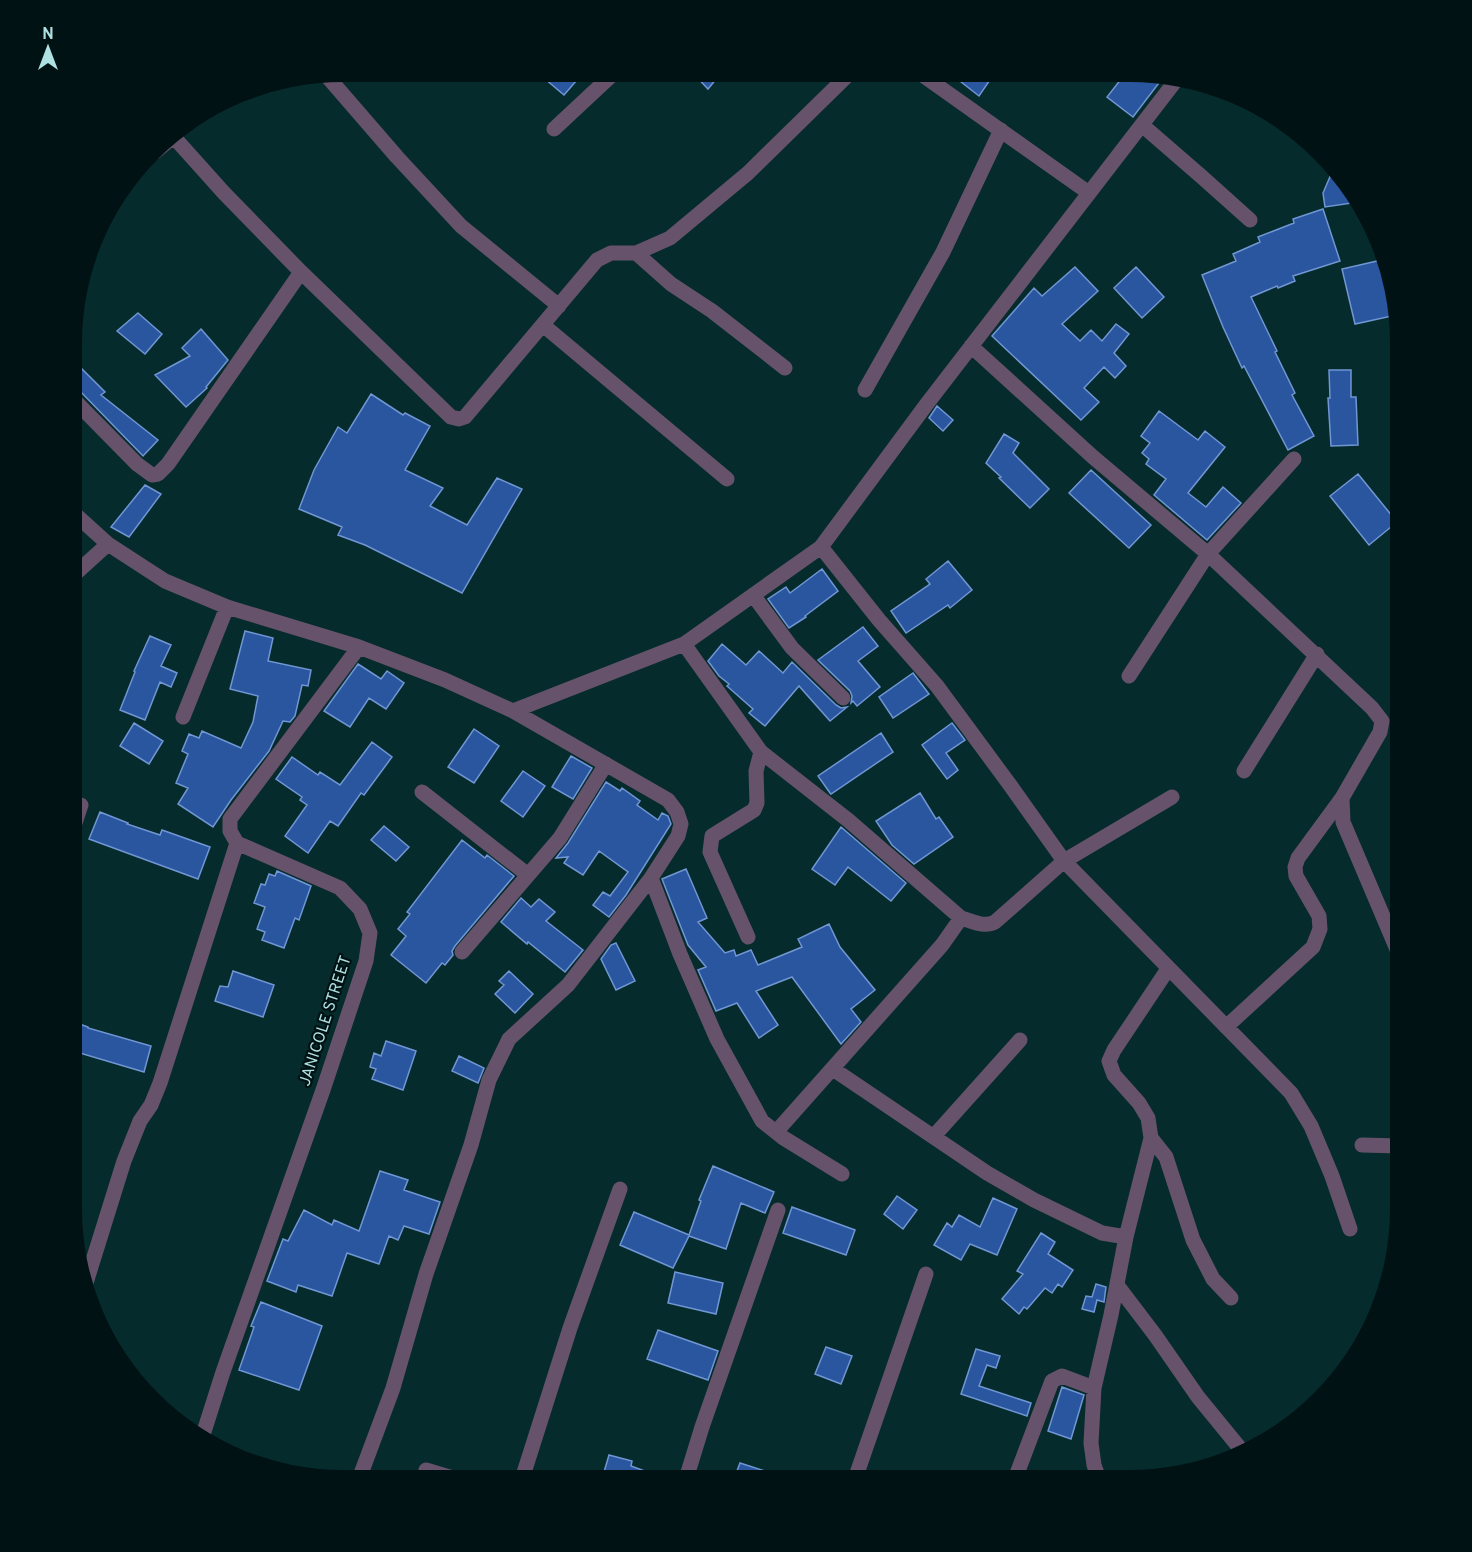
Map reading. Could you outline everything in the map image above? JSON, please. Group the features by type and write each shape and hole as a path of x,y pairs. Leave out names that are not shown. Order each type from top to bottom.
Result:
{"street":[{"path":"554,129 604,82"},
{"path":"178,142 224,193 301,272 451,417 459,419 465,417 597,260 611,253 636,253 670,238 739,180 841,82"},
{"path":"932,82 1089,192"},
{"path":"333,83 461,226 559,306"},
{"path":"513,711 684,644 821,547 926,405 1171,87"},
{"path":"1142,125 1250,220"},
{"path":"865,390 943,252 1001,130"},
{"path":"636,253 671,284 712,310 785,368"},
{"path":"82,407 137,464 152,475 158,474 168,464 301,272"},
{"path":"543,325 727,479"},
{"path":"972,346 1093,457 1208,554 1317,654 1372,708 1382,721 1380,732 1342,798 1298,858 1294,867 1296,876 1319,916 1320,929 1313,947 1226,1028"},
{"path":"1130,676 1208,554 1294,459"},
{"path":"82,520 108,544 165,581 227,607 359,647 445,680 513,711 668,800 677,812 681,824 678,836 651,878 568,985 509,1039 489,1080 471,1145 426,1274 393,1388 362,1470"},
{"path":"82,568 108,544"},
{"path":"821,547 879,620 937,686 1064,861 1167,969 1291,1093 1311,1126 1332,1176 1350,1229"},
{"path":"753,595 792,648 843,698"},
{"path":"183,717 227,607"},
{"path":"684,644 761,752 848,820 961,918 984,925 995,922 1064,861 1172,796"},
{"path":"90,1270 124,1161 140,1121 151,1105 160,1083 237,843 230,831 230,819 359,647"},
{"path":"1244,771 1317,654"},
{"path":"748,937 710,852 712,836 754,810 757,803 756,771 761,752"},
{"path":"462,952 560,838 606,764"},
{"path":"422,792 528,875"},
{"path":"1342,798 1343,822 1390,931"},
{"name":"JANICOLE STREET","path":"205,1429 356,993 366,961 370,933 360,909 340,888 237,843"},
{"path":"651,878 680,954 717,1039 762,1121 842,1174"},
{"path":"776,1132 942,945 961,918"},
{"path":"1096,1470 1091,1443 1094,1388 1126,1237 1151,1138 1148,1118 1139,1103 1114,1075 1109,1061 1167,969"},
{"path":"934,1136 1020,1040"},
{"path":"833,1069 987,1173 1034,1200 1102,1233 1126,1237"},
{"path":"1151,1138 1166,1157 1193,1240 1213,1279 1231,1298"},
{"path":"1362,1145 1390,1146"},
{"path":"525,1470 570,1328 620,1189"},
{"path":"689,1470 778,1210"},
{"path":"858,1470 926,1274"},
{"path":"1117,1286 1155,1335 1198,1397 1238,1446"},
{"path":"1018,1470 1052,1381 1062,1376 1094,1388"}],"building":[{"path":"549,82 575,82 564,95"},
{"path":"701,82 714,82 708,89"},
{"path":"961,82 989,82 979,96"},
{"path":"1119,82 1158,85 1133,117 1107,97"},
{"path":"1329,178 1348,204 1325,207 1323,193"},
{"path":"1323,209 1340,261 1293,276 1295,281 1251,297 1295,393 1292,395 1314,436 1288,450 1244,366 1242,368 1202,275 1236,261 1233,254 1260,242 1258,237 1294,223 1293,219"},
{"path":"1376,261 1388,317 1355,324 1342,269"},
{"path":"1075,267 1098,291 1062,324 1080,341 1091,330 1102,341 1116,324 1129,334 1114,353 1126,366 1115,378 1104,367 1084,388 1099,402 1081,420 992,336 1034,288 1042,296"},
{"path":"1136,267 1164,297 1142,318 1114,288"},
{"path":"138,313 162,334 145,354 117,331"},
{"path":"201,329 228,360 207,388 186,407 155,375 190,356 182,348"},
{"path":"82,369 105,392 101,395 158,440 143,456 82,393"},
{"path":"1329,370 1351,370 1351,397 1356,397 1358,445 1331,446"},
{"path":"371,394 403,415 405,413 430,426 405,470 443,488 430,506 467,525 497,478 522,489 462,593 365,545 338,535 342,527 299,509 314,470 338,427 347,433"},
{"path":"937,406 953,420 943,431 929,418"},
{"path":"1159,411 1198,440 1205,431 1225,447 1188,493 1206,507 1223,487 1241,503 1207,540 1154,495 1166,479 1146,464 1149,459 1142,453 1150,443 1141,436"},
{"path":"1004,434 1019,443 1013,453 1049,489 1030,508 986,463"},
{"path":"1091,470 1151,525 1129,548 1069,493"},
{"path":"1358,474 1390,513 1390,528 1369,545 1330,496"},
{"path":"145,485 161,494 129,537 111,527"},
{"path":"948,561 972,590 950,608 948,605 906,633 891,611 930,584 926,579"},
{"path":"822,569 838,591 789,628 768,599 786,587 790,593"},
{"path":"863,627 878,646 858,661 880,687 857,706 853,701 851,703 850,691 818,660"},
{"path":"245,631 273,638 268,661 311,670 308,686 302,685 295,716 290,722 283,721 269,751 213,827 178,804 188,788 176,783 188,754 182,751 189,734 199,738 202,731 241,748 253,722 258,696 230,689"},
{"path":"150,636 171,645 161,666 177,673 171,687 160,682 145,720 120,710"},
{"path":"722,644 746,665 759,651 783,673 792,662 836,705 841,708 847,707 830,721 799,686 765,726 749,713 753,709 727,686 729,684 719,676 708,661"},
{"path":"358,664 381,679 387,671 404,683 386,709 369,698 350,727 324,711"},
{"path":"913,673 929,694 893,718 879,697"},
{"path":"134,723 163,741 149,764 120,746"},
{"path":"952,723 965,740 946,753 958,770 947,779 922,745"},
{"path":"474,729 499,746 474,783 448,767"},
{"path":"881,733 893,752 831,794 818,776"},
{"path":"372,742 392,757 364,795 361,793 338,826 330,821 308,853 285,836 307,805 300,800 302,797 276,779 292,757 318,775 320,772 340,785"},
{"path":"571,756 592,768 573,799 552,787"},
{"path":"523,771 545,786 523,817 501,801"},
{"path":"606,782 620,791 622,788 640,801 637,805 658,820 662,813 668,816 671,824 626,895 609,917 593,905 603,892 610,896 628,872 599,851 583,875 564,863 568,857 556,858"},
{"path":"920,793 936,819 939,817 953,837 914,864 892,845 876,821"},
{"path":"100,812 160,835 162,830 210,847 198,879 89,839"},
{"path":"384,826 409,847 396,861 371,840"},
{"path":"841,827 906,883 891,901 848,867 835,885 812,869"},
{"path":"462,840 485,858 487,855 514,876 455,946 452,951 453,955 445,965 442,963 426,983 391,955 406,936 398,929 410,914 407,912"},
{"path":"686,869 707,918 698,922 725,953 734,950 736,956 751,950 758,965 802,947 798,939 829,924 840,947 875,990 851,1009 861,1022 841,1044 792,977 756,991 778,1025 759,1038 737,1003 716,1011 698,970 706,967 688,945 662,879"},
{"path":"277,871 311,886 299,920 295,918 284,948 262,940 265,932 257,929 265,907 254,903 261,884 265,885 269,874 275,876"},
{"path":"521,898 531,907 539,899 555,912 546,921 583,950 565,972 501,922"},
{"path":"616,943 635,981 616,990 601,959 611,945"},
{"path":"233,971 274,985 263,1017 215,1001 220,986 228,987"},
{"path":"509,971 533,994 515,1013 495,994 504,985 499,981"},
{"path":"82,1025 151,1046 144,1072 82,1054"},
{"path":"386,1041 416,1051 403,1090 372,1079 376,1069 370,1067 374,1053 381,1056"},
{"path":"459,1056 484,1068 478,1083 452,1071"},
{"path":"713,1166 774,1192 765,1213 741,1203 726,1249 689,1236 673,1268 620,1245 634,1212 689,1235 701,1201 699,1200"},
{"path":"380,1171 408,1180 404,1190 440,1202 429,1234 404,1226 398,1240 389,1236 379,1264 347,1253 332,1296 298,1285 296,1292 267,1281 283,1239 288,1241 304,1210 332,1225 334,1220 359,1231"},
{"path":"897,1196 917,1210 903,1229 884,1214"},
{"path":"993,1198 1017,1209 997,1255 970,1244 961,1260 934,1245 947,1223 952,1227 959,1215 980,1227"},
{"path":"792,1207 855,1230 846,1255 783,1233"},
{"path":"1041,1233 1055,1242 1048,1254 1073,1270 1062,1287 1058,1284 1052,1293 1045,1288 1027,1309 1024,1307 1019,1314 1002,1299 1023,1274 1017,1271"},
{"path":"675,1272 723,1283 716,1314 668,1303"},
{"path":"1096,1284 1106,1287 1104,1302 1097,1300 1094,1312 1082,1309 1086,1296 1092,1297"},
{"path":"261,1302 322,1326 299,1390 239,1370 254,1327 251,1326"},
{"path":"658,1330 718,1351 708,1380 647,1359"},
{"path":"826,1347 852,1356 841,1384 815,1374"},
{"path":"976,1349 1000,1356 996,1368 987,1365 979,1386 1031,1403 1027,1416 961,1394"},
{"path":"1062,1387 1084,1395 1071,1439 1048,1431"},
{"path":"609,1455 632,1461 631,1466 642,1470 605,1470"},
{"path":"740,1463 762,1470 737,1470"}]}
